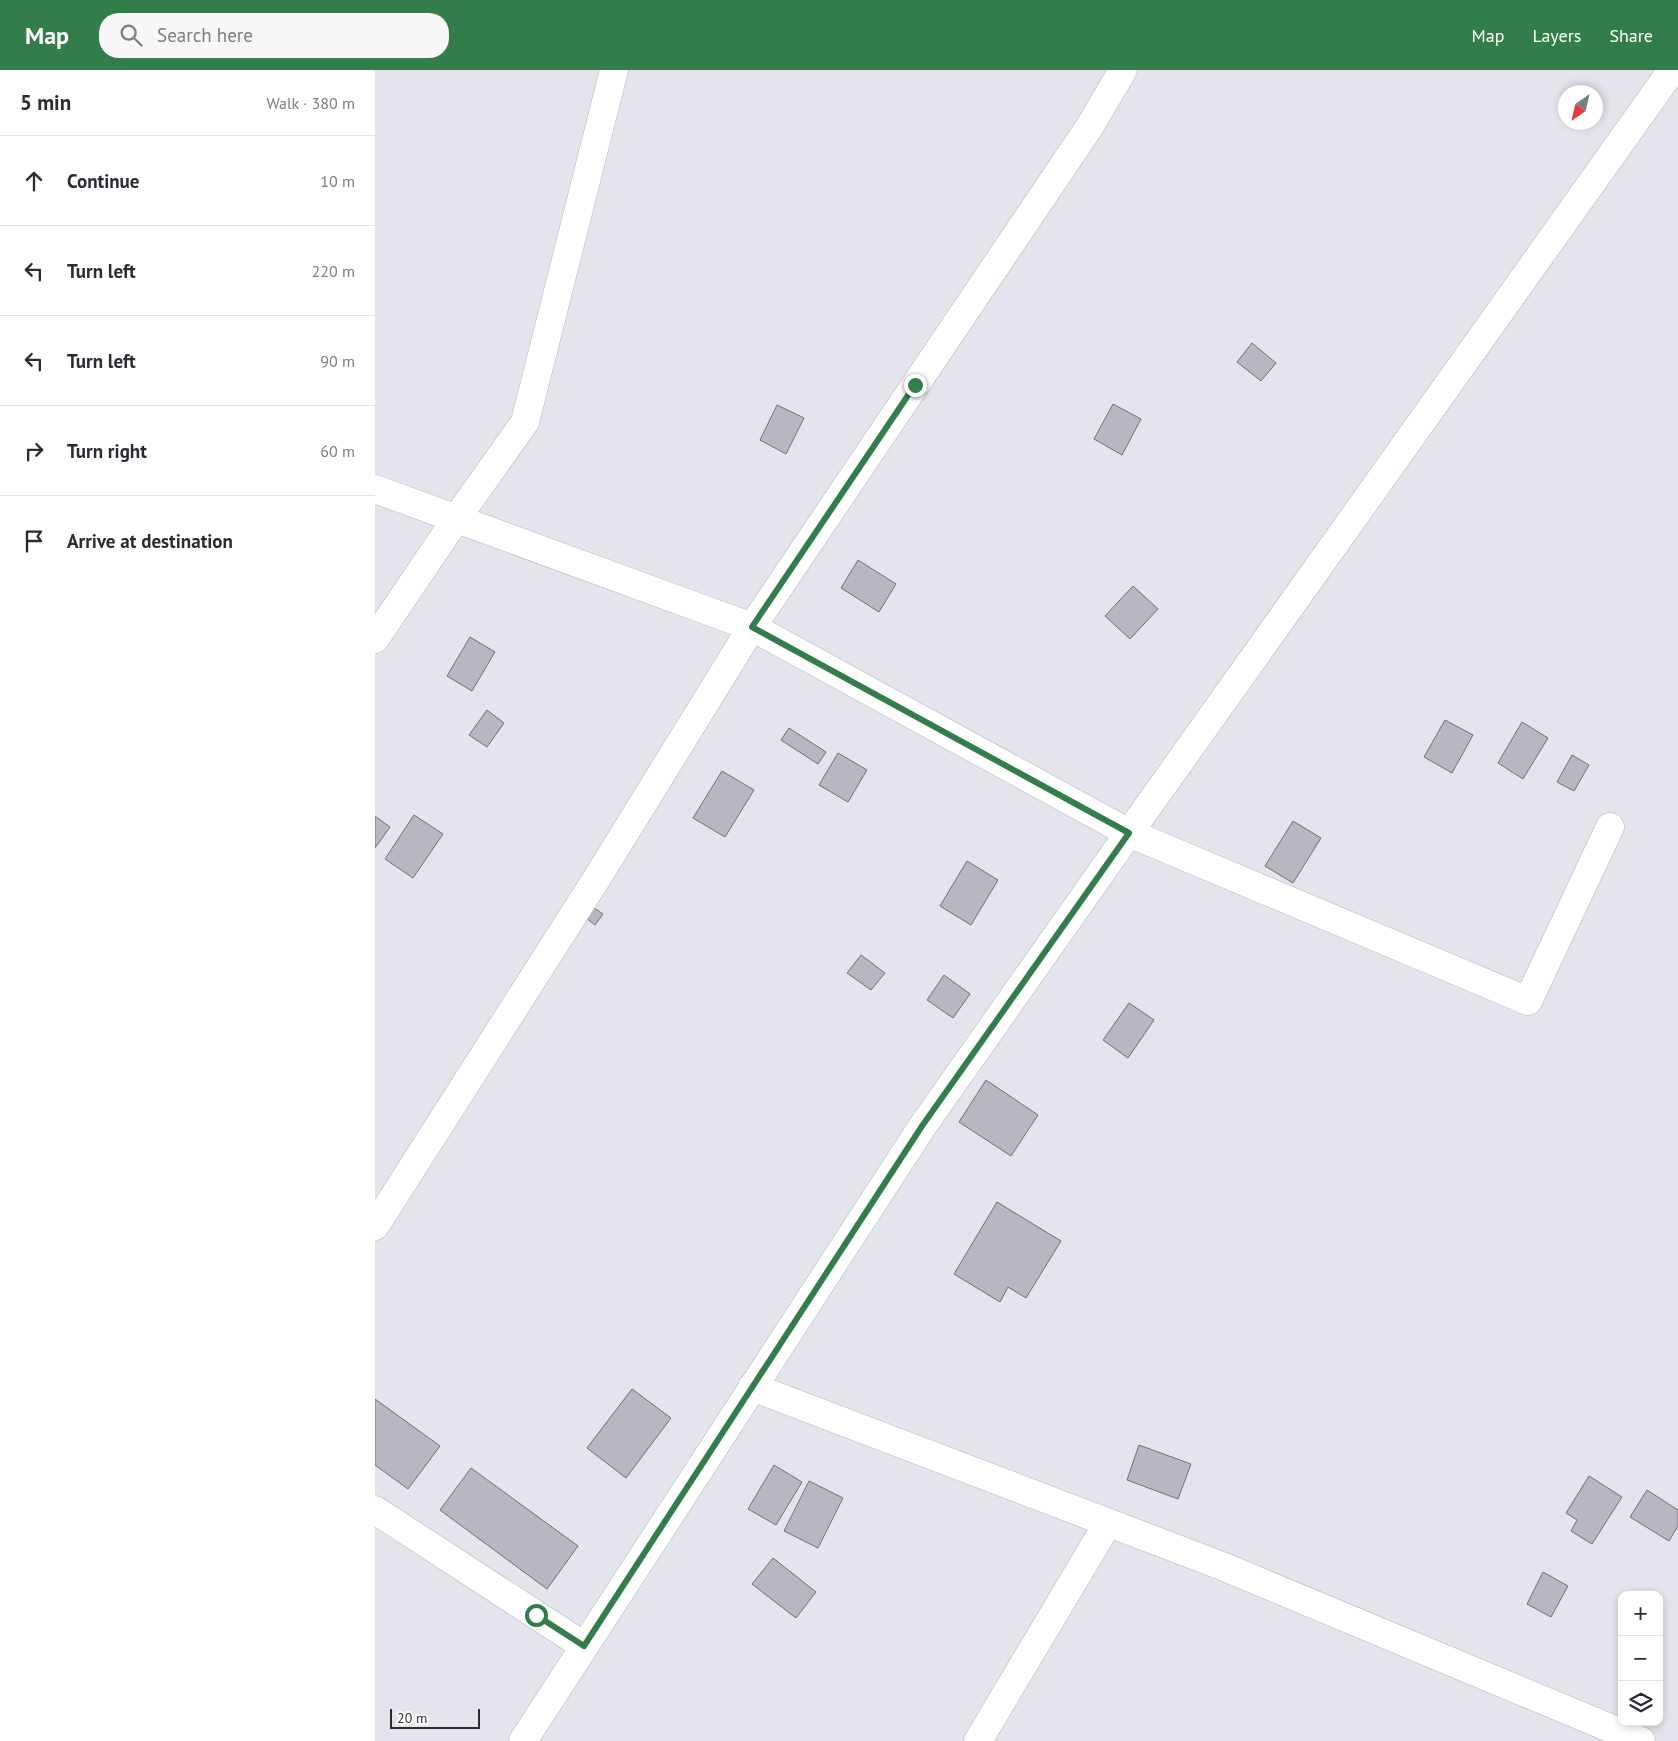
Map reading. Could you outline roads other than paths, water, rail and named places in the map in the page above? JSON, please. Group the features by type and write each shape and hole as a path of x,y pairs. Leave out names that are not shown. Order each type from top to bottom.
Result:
{"street":[{"path":"375,639 456,519 525,422 614,70"},
{"path":"375,1226 383,1194 597,878 752,627 1090,126 1123,70"},
{"path":"523,1741 922,1126 1672,70"},
{"path":"375,489 752,627 1129,833 1528,1002 1610,827"},
{"path":"752,1387 1222,1566 1641,1741"},
{"path":"375,1510 584,1646"},
{"path":"978,1741 1108,1523"}]}
